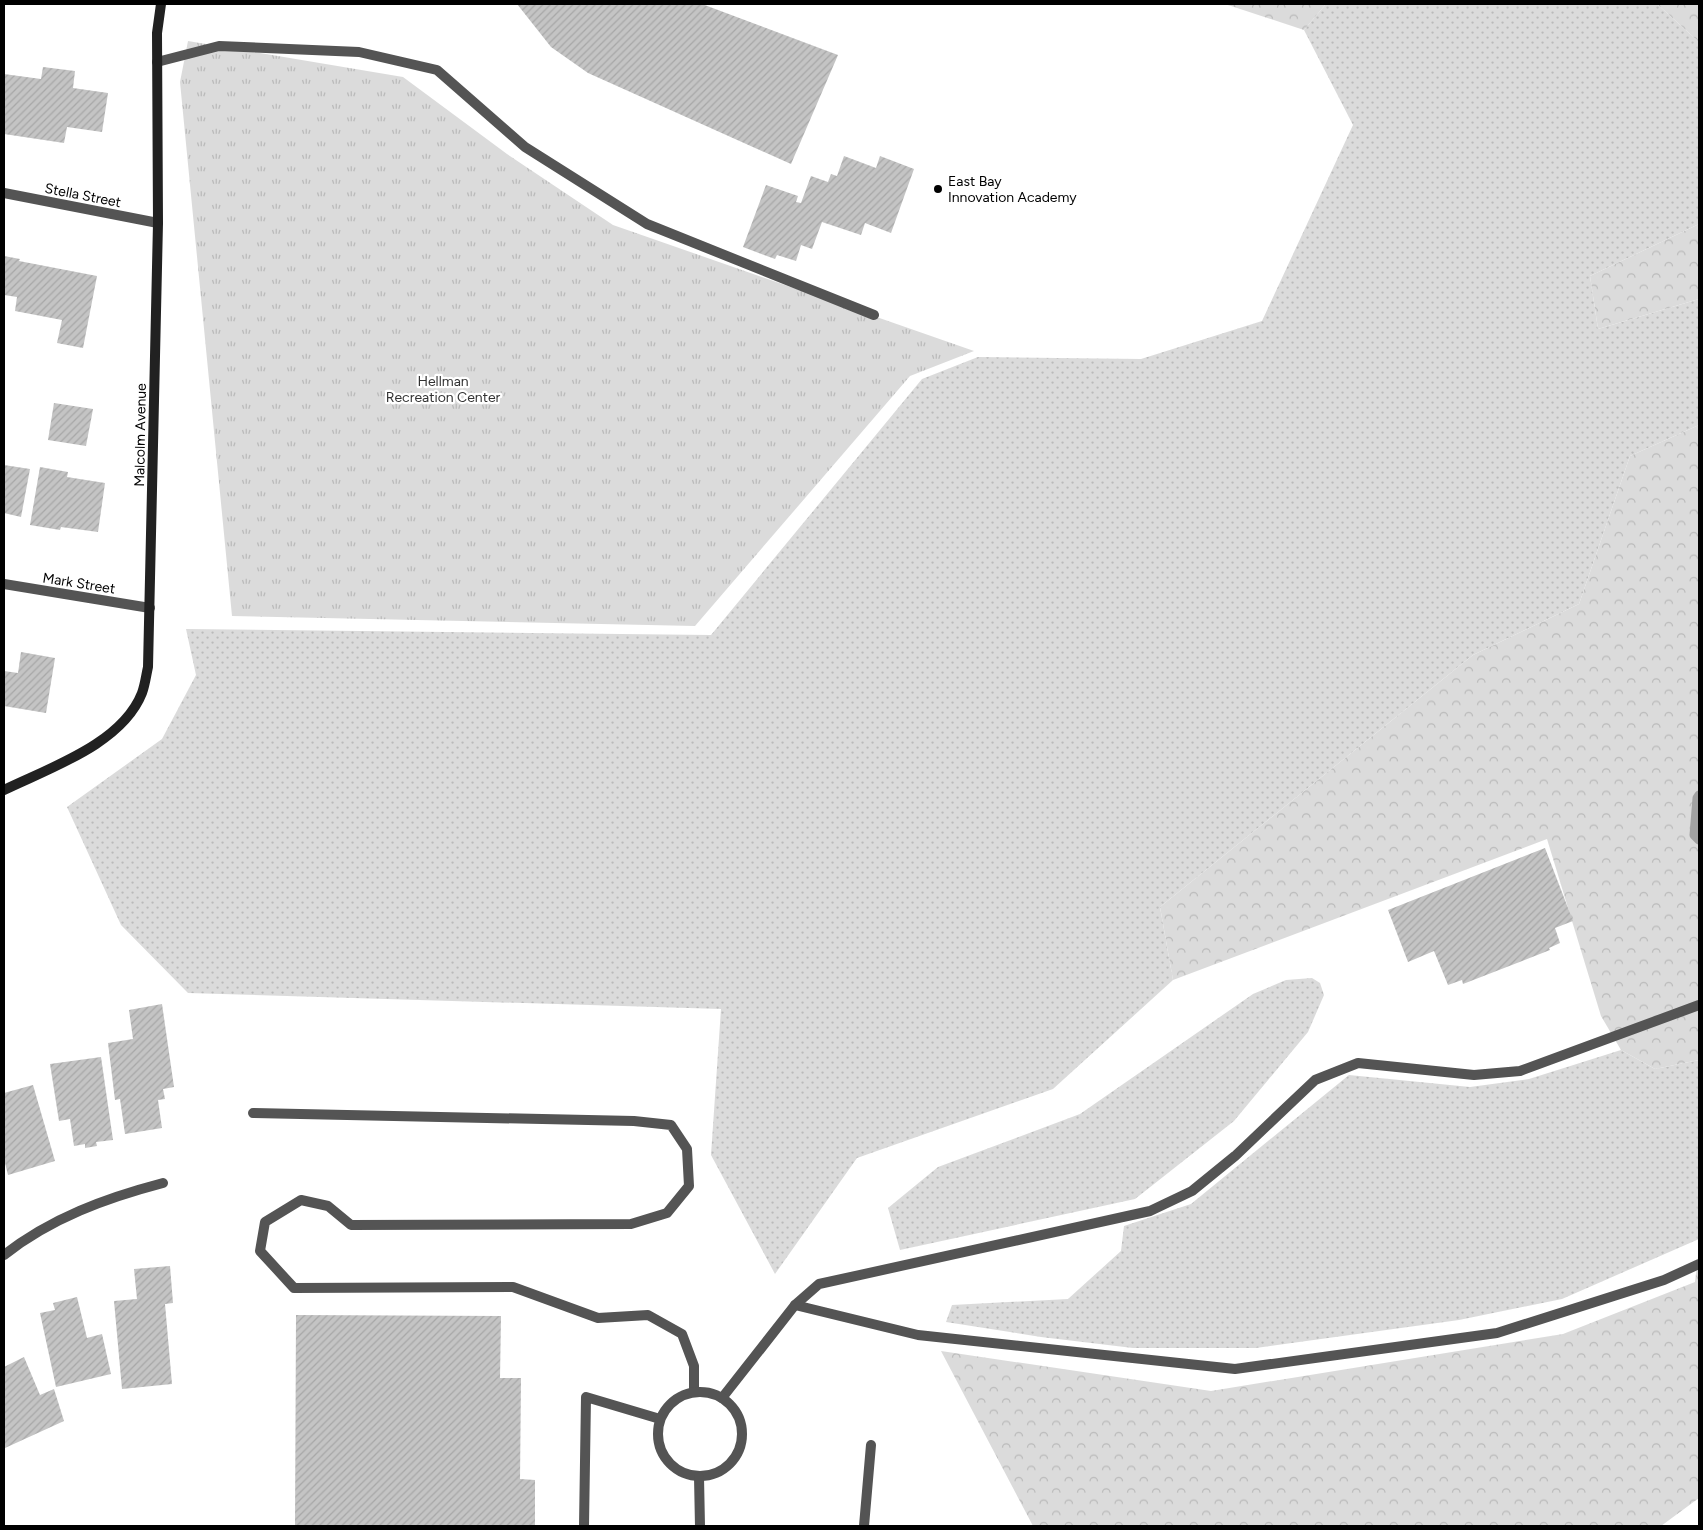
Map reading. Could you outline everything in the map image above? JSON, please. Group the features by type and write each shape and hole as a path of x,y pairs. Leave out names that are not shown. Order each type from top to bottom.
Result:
{"street":[{"name":"Malcolm Avenue","path":"4,790 88,749 110,735 129,715 142,694 148,667 158,222 157,33 161,4"},
{"path":"157,62 219,46 359,52 436,70 525,147 647,224 874,315"},
{"name":"Stella Street","path":"4,193 158,222"},
{"name":"Mark Street","path":"4,584 150,608"},
{"path":"722,1398 794,1306 819,1284 1150,1211 1192,1191 1236,1156 1315,1080 1358,1063 1474,1076 1520,1071 1699,1005"},
{"path":"253,1113 634,1121 671,1125 687,1149 689,1186 667,1213 631,1224 351,1225 328,1206 301,1200 265,1222 260,1252 294,1288 513,1286 598,1318 648,1315 682,1334 694,1366 694,1392"},
{"path":"4,1254 22,1240 60,1219 130,1191 163,1183"},
{"path":"794,1306 918,1336 1235,1369 1497,1332 1664,1280 1699,1264"},
{"path":"694,1392 708,1392 722,1398 732,1407 739,1419 742,1432 741,1446 735,1458 726,1468 713,1474 699,1477 686,1474 674,1468 665,1458 659,1446 658,1432 660,1419 666,1410 683,1395 694,1392"},
{"path":"584,1526 586,1397 660,1419"},
{"path":"864,1526 871,1445"},
{"path":"699,1477 700,1526"}],"green space":[{"path":"1225,4 1326,4 1304,30"},
{"path":"1326,4 1657,4 1699,42 1699,224 1590,276 1598,329 1699,299 1699,425 1630,456 1579,604 1473,655 1160,907 1173,980 1053,1089 857,1158 775,1274 711,1155 721,1009 188,993 121,925 67,807 162,739 196,675 186,629 711,635 922,379 978,357 1141,359 1262,321 1353,125 1304,30"},
{"path":"1657,4 1699,4 1699,42"},
{"name":"Hellman Recreation Center","path":"188,41 403,77 507,154 613,225 974,351 910,376 695,626 232,616 180,82"},
{"path":"1699,224 1699,299 1598,329 1590,276"},
{"path":"1699,425 1699,1060 1655,1069 1621,1050 1601,1016 1547,839 1173,980 1160,907 1473,655 1579,604 1630,456"},
{"path":"1312,978 1320,983 1324,995 1308,1032 1234,1121 1135,1199 900,1250 888,1208 938,1167 1080,1114 1253,994 1286,980"},
{"path":"1621,1050 1655,1069 1699,1060 1699,1239 1562,1299 1459,1320 1256,1348 1133,1348 1041,1337 946,1322 952,1305 1068,1299 1121,1251 1124,1226 1191,1204 1349,1075 1470,1087 1529,1079"},
{"path":"1699,1248 1699,1498 1661,1526 1033,1526 941,1351 1211,1391 1563,1334 1695,1282"}],"building":[{"path":"517,4 702,4 838,55 791,164 588,73 551,47"},
{"path":"43,67 75,71 73,88 108,93 102,132 67,127 64,143 4,134 4,74 41,79"},
{"path":"844,156 876,168 880,156 914,169 891,233 865,223 861,235 822,222 812,249 801,245 796,261 777,255 775,259 743,247 766,185 798,196 796,202 801,203 811,176 828,182 831,174 837,176"},
{"path":"4,256 20,259 19,261 97,276 83,348 57,343 62,320 15,311 17,297 4,295"},
{"path":"54,403 93,409 86,446 48,440"},
{"path":"4,465 30,469 21,517 4,513"},
{"path":"40,467 68,472 67,477 105,483 98,532 61,527 60,530 30,525"},
{"path":"21,652 55,658 46,713 4,706 4,671 18,673"},
{"path":"1545,848 1573,921 1555,928 1560,943 1549,948 1550,950 1463,984 1462,980 1448,985 1434,951 1408,962 1388,910"},
{"path":"162,1004 174,1087 163,1089 165,1099 158,1100 162,1128 125,1134 120,1099 115,1100 108,1043 133,1039 129,1010"},
{"path":"101,1057 113,1140 96,1142 97,1146 85,1148 85,1144 74,1146 70,1119 59,1121 50,1064"},
{"path":"33,1085 55,1161 8,1175 4,1159 4,1093"},
{"path":"170,1266 173,1303 165,1304 172,1384 122,1389 114,1301 137,1299 134,1269"},
{"path":"77,1297 87,1338 102,1334 111,1374 56,1387 40,1313 55,1310 53,1303"},
{"path":"296,1315 501,1316 500,1378 521,1378 520,1479 535,1480 535,1526 295,1526"},
{"path":"24,1357 40,1395 54,1389 64,1421 5,1448 4,1367"}],"waterway":[{"path":"1699,795 1697,798 1694,835 1699,840"}],"place":[{"name":"East Bay Innovation Academy","path":"938,189"}]}
